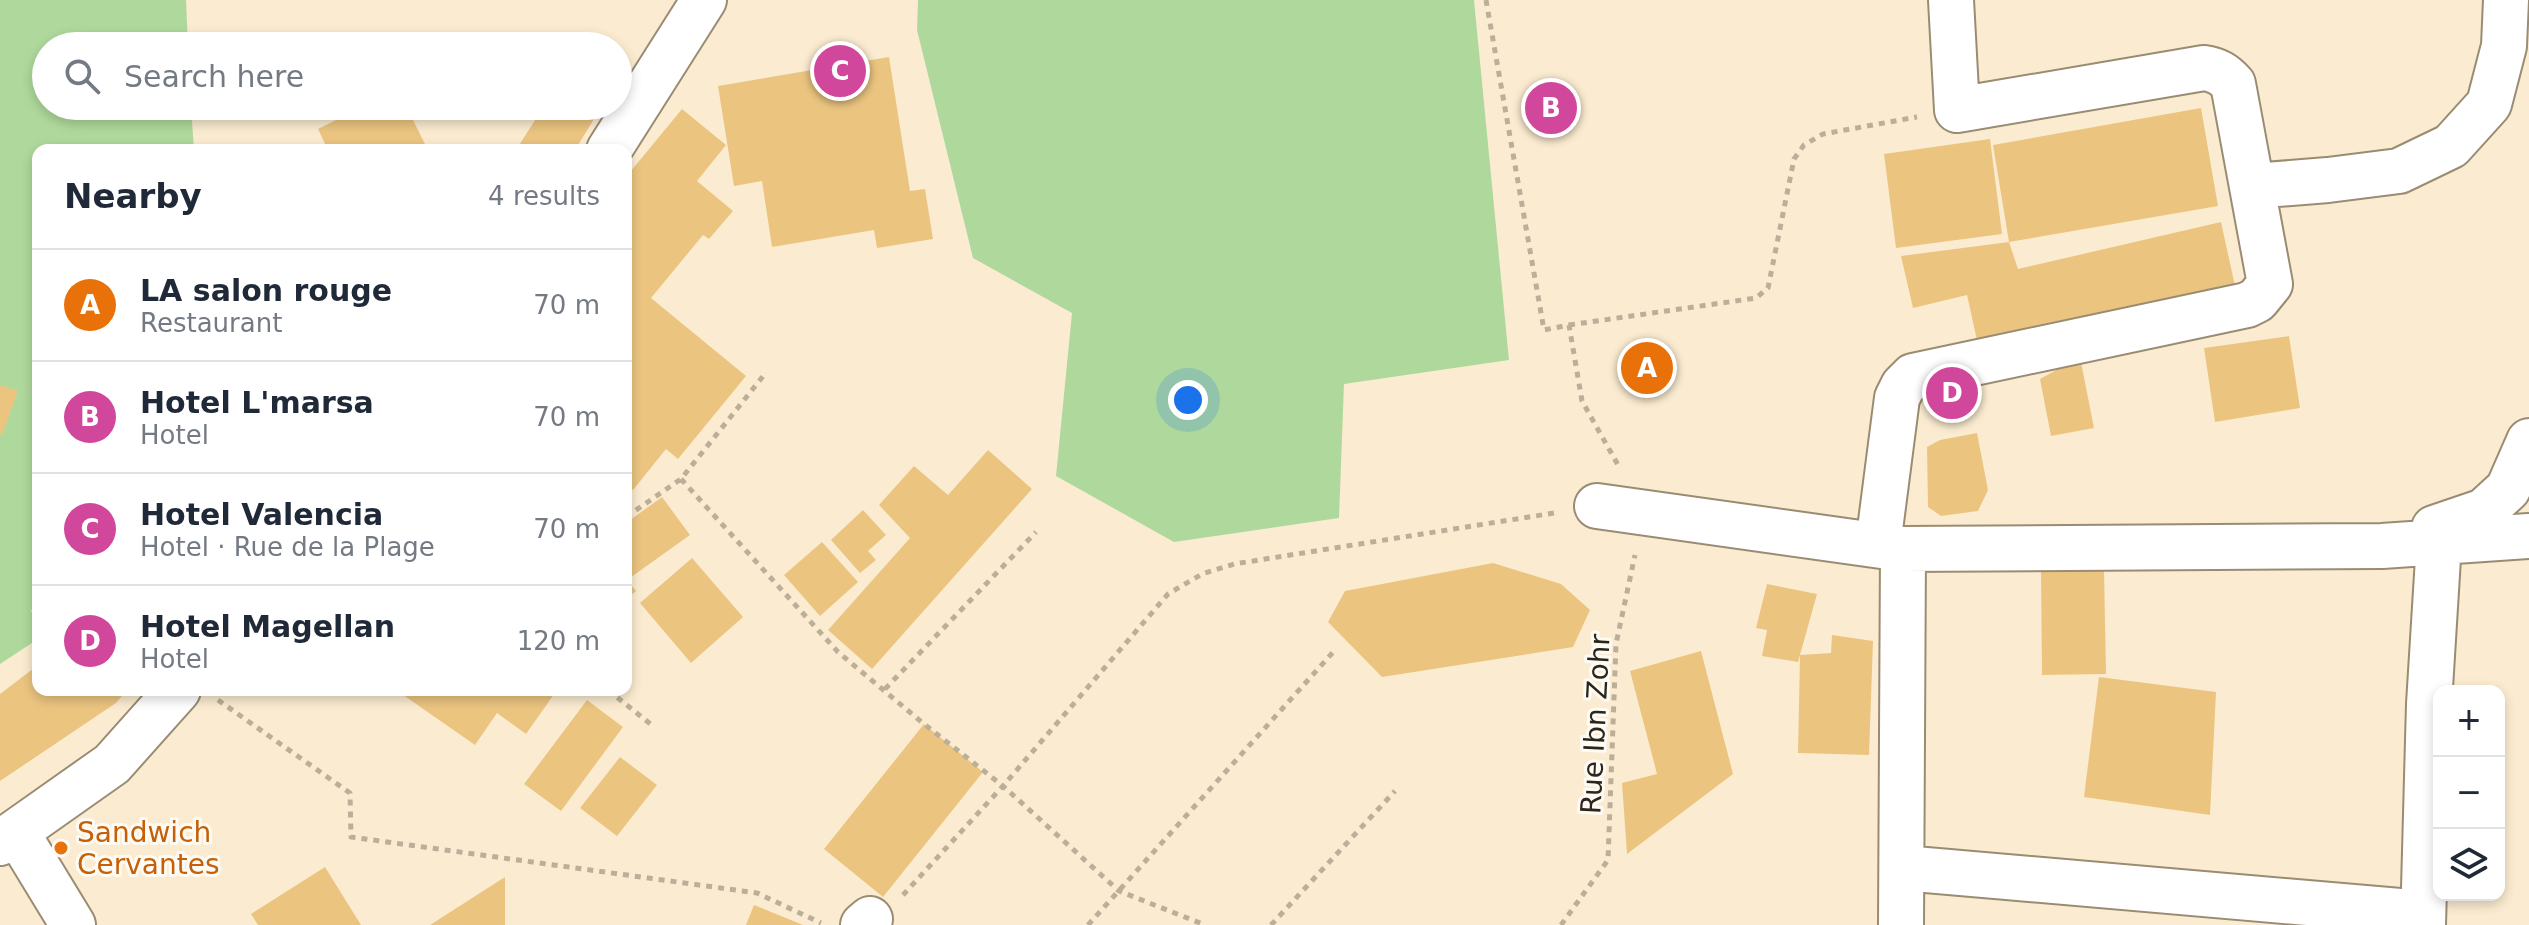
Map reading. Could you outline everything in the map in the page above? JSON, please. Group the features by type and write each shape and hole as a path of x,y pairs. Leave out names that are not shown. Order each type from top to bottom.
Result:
{"street":[{"path":"632,114 704,0"},
{"path":"1901,925 1903,868 1891,547 1897,398 1903,386 1913,376 1929,370 2247,305 2257,300 2270,284 2233,84 2218,70 2204,68 1957,110 1951,0"},
{"path":"2253,186 2399,171 2451,146 2489,104 2504,46 2506,0"},
{"path":"613,144 628,120"},
{"path":"2382,546 2484,511 2508,489 2529,441"},
{"path":"1597,506 1891,547 2382,546 2529,536"},
{"path":"1903,868 2423,919 2429,704 2439,542"},
{"path":"73,925 8,838 112,764 195,696"}],"path":[{"path":"1486,0 1544,330 1756,298 1768,288 1794,159 1804,145 1823,134 1957,110"},
{"path":"1569,325 1582,401 1644,512"},
{"path":"632,513 681,479 764,375"},
{"path":"681,479 838,652 1003,786 1119,891 1205,925"},
{"path":"867,922 900,899 1003,786 1168,594 1202,574 1234,564 1597,506"},
{"name":"Rue Ibn Zohr","path":"1561,925 1608,860 1616,644 1644,512"},
{"path":"885,689 1036,532"},
{"path":"1088,925 1335,650"},
{"path":"200,696 350,793 351,837 757,893 824,925"},
{"path":"616,696 653,726"},
{"path":"1271,925 1395,791"}],"green space":[{"path":"0,0 186,0 187,32 32,32 32,120 192,120 194,144 32,144 32,643 0,664"},
{"path":"918,0 1474,0 1509,360 1344,384 1339,518 1174,542 1056,476 1072,313 973,258 917,30"}],"building":[{"path":"889,57 910,191 925,189 933,239 877,248 874,230 772,247 762,181 734,186 718,86"},
{"path":"2201,108 2218,206 2009,242 1993,145"},
{"path":"682,109 726,145 697,181 733,211 709,239 703,235 651,298 746,376 678,459 666,449 633,490 632,489 632,170"},
{"path":"336,120 413,120 425,144 325,144 318,129"},
{"path":"535,120 593,120 579,144 520,144"},
{"path":"1990,139 2002,234 1896,248 1884,154"},
{"path":"2221,222 2237,295 1980,354 1967,295 1913,308 1901,256 2009,242 2018,269"},
{"path":"2289,336 2300,408 2215,422 2204,348"},
{"path":"2080,357 2094,428 2051,436 2040,379"},
{"path":"0,385 18,391 2,435 0,434"},
{"path":"1977,433 1988,490 1978,511 1941,516 1928,507 1927,447 1940,440"},
{"path":"988,450 1032,489 872,669 828,630 910,538 879,505 914,466 948,495"},
{"path":"662,497 690,535 632,576 632,519"},
{"path":"863,510 886,535 868,551 876,560 860,573 831,540"},
{"path":"822,542 858,582 820,616 784,575"},
{"path":"692,558 743,617 691,663 640,603"},
{"path":"1493,563 1561,584 1590,610 1573,647 1382,677 1328,622 1345,591"},
{"path":"2104,570 2106,674 2042,675 2041,571"},
{"path":"1767,584 1817,594 1798,662 1762,656 1767,630 1756,628"},
{"path":"1832,635 1873,641 1869,755 1798,753 1800,655 1831,653"},
{"path":"1701,651 1733,774 1627,854 1622,783 1657,774 1630,671"},
{"path":"32,670 32,696 122,696 0,781 0,694"},
{"path":"2099,677 2216,692 2210,815 2084,797"},
{"path":"405,696 553,696 526,734 497,713 475,745"},
{"path":"587,700 623,727 561,811 524,784"},
{"path":"924,724 983,772 883,897 824,849"},
{"path":"620,757 657,785 617,836 580,808"},
{"path":"325,867 361,925 258,925 251,914"},
{"path":"505,877 505,925 430,925"},
{"path":"754,905 803,925 746,925"}],"place":[{"name":"Hotel Valencia","path":"840,71"},
{"name":"Hotel L'marsa","path":"1551,108"},
{"name":"LA salon rouge","path":"1647,368"},
{"name":"Hotel Magellan","path":"1952,393"},
{"name":"Sandwich Cervantes","path":"61,848"}]}
